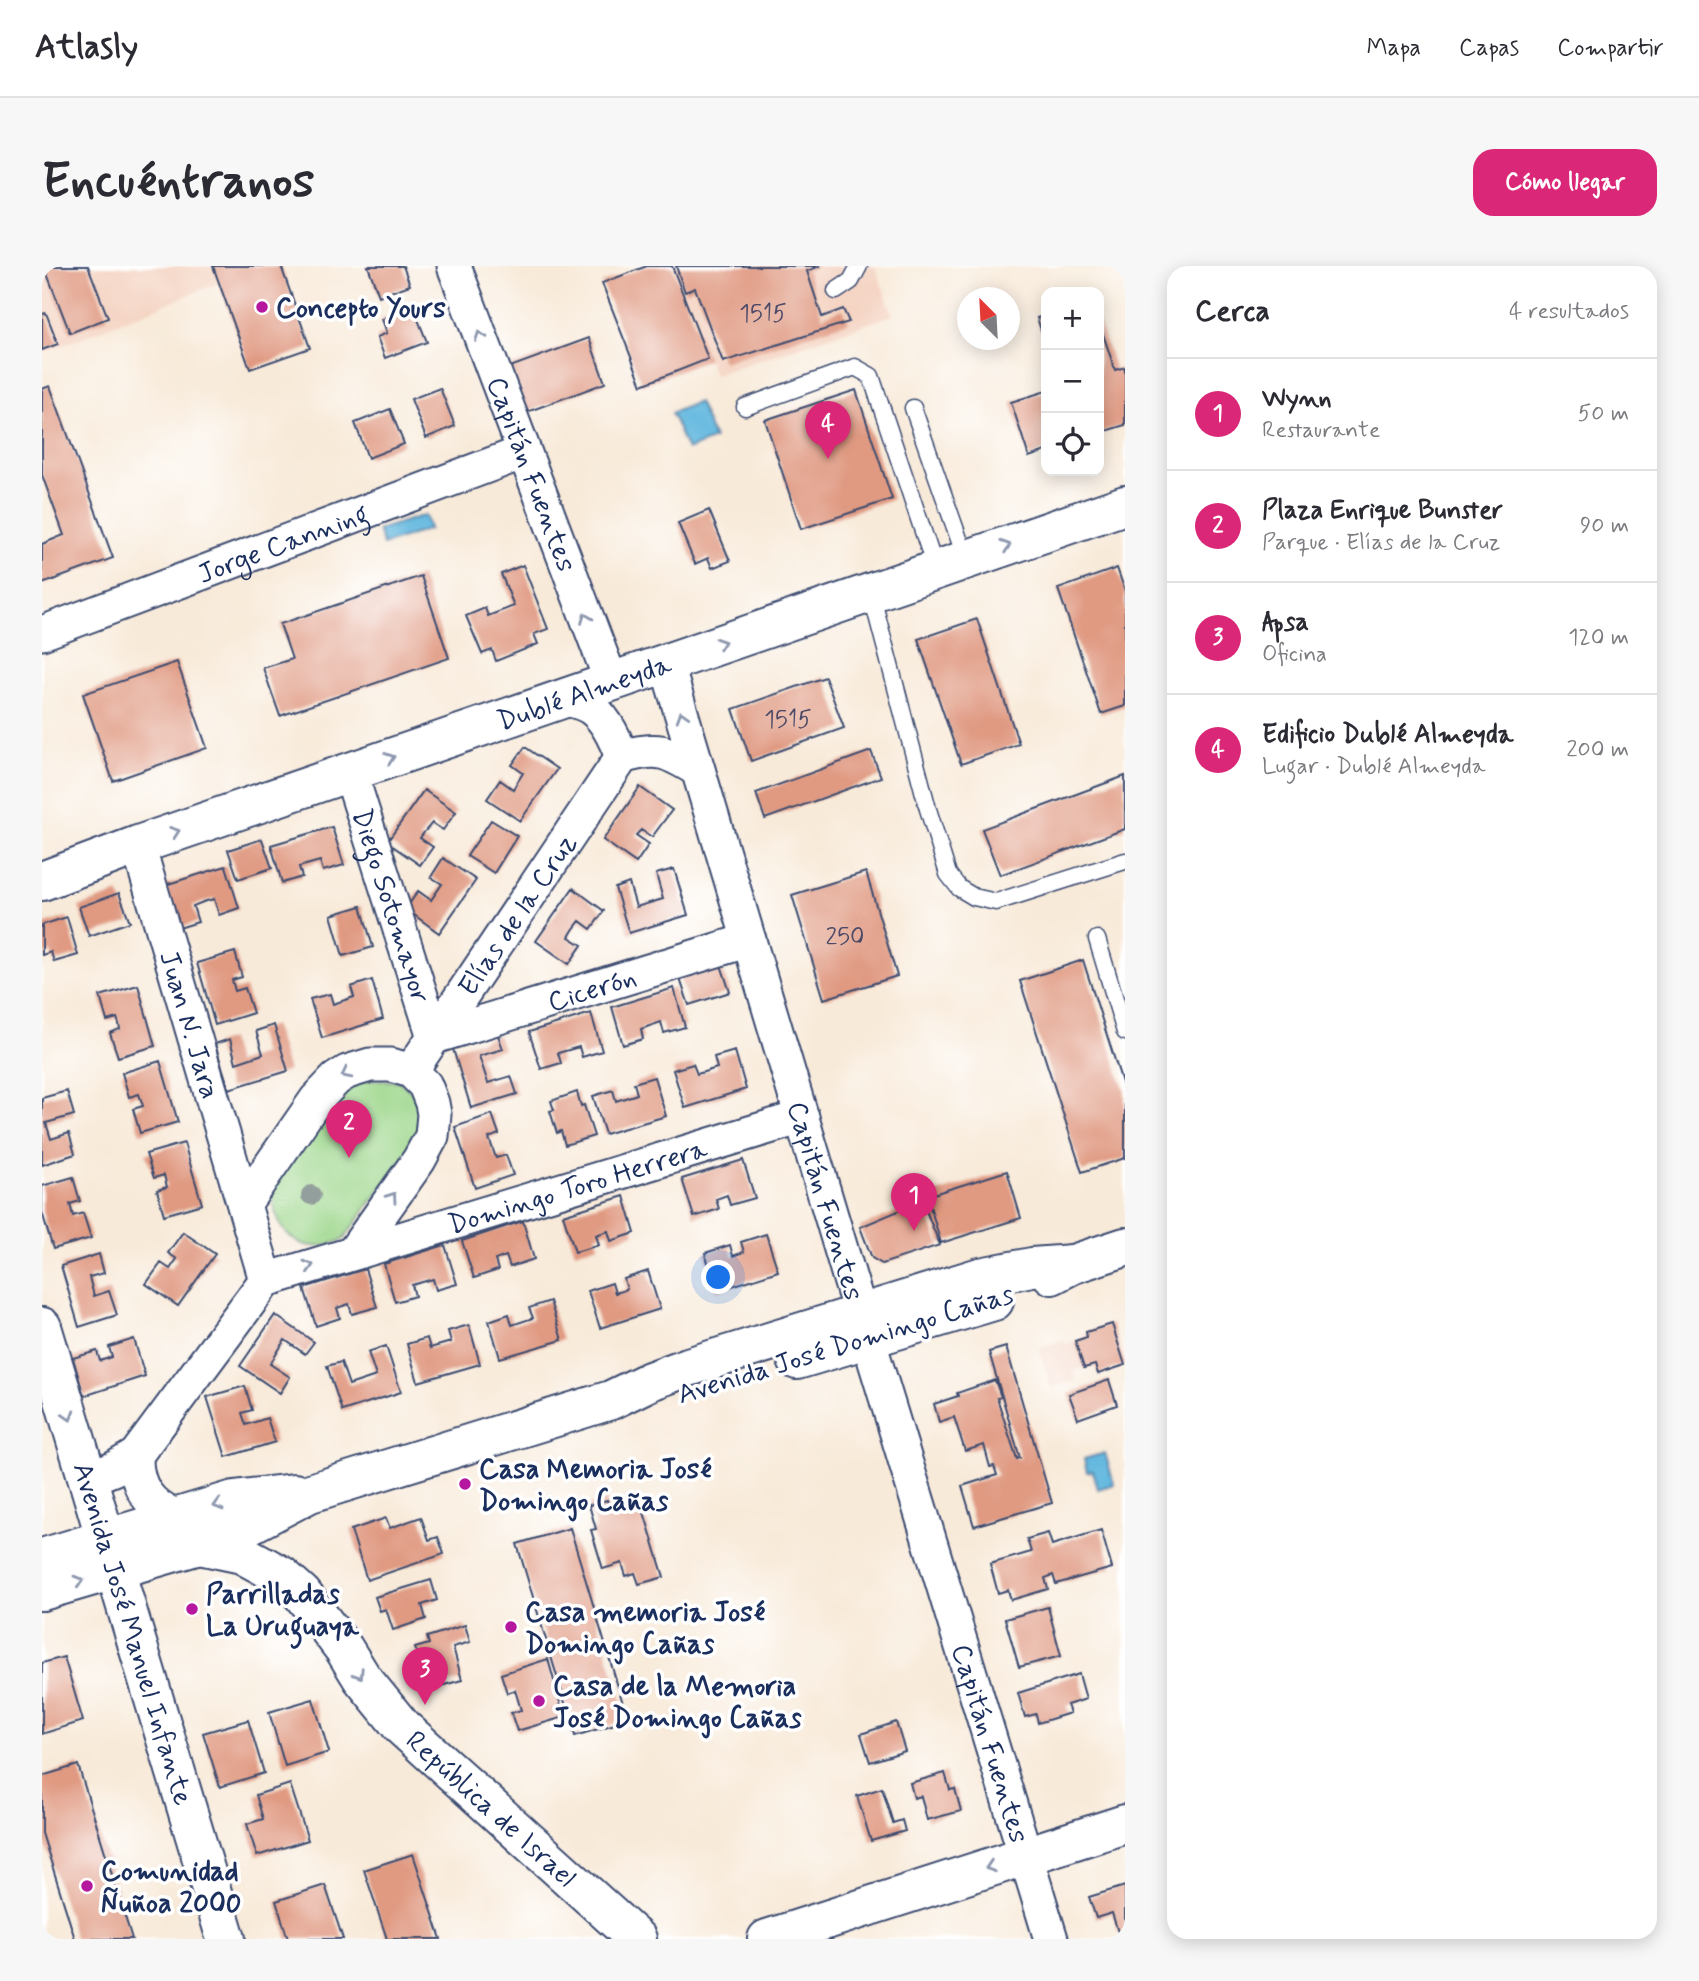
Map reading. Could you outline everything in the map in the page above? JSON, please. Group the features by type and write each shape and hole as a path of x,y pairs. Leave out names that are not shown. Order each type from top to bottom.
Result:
{"street":[{"name":"Capitán Fuentes","path":"454,266 611,681"},
{"name":"Jorge Canning","path":"42,633 524,452"},
{"name":"Dublé Almeyda","path":"42,881 138,845 1125,505"},
{"name":"Capitán Fuentes","path":"666,662 1051,1939"},
{"path":"564,698 590,707 597,713 616,740 622,757 644,750 672,754 698,770"},
{"name":"Elías de la Cruz","path":"411,1071 622,757"},
{"name":"Diego Sotomayor","path":"350,772 434,1037"},
{"name":"Juan N. Jara","path":"138,845 244,1204"},
{"name":"Cicerón","path":"434,1037 749,940"},
{"path":"88,1479 113,1469 136,1455 266,1280 353,1253 419,1160 432,1136 434,1114 429,1093 411,1071 391,1065 370,1065 347,1072 336,1079 316,1100 244,1204 266,1280"},
{"name":"Domingo Toro Herrera","path":"353,1253 802,1117"},
{"name":"Avenida José Domingo Cañas","path":"42,1591 111,1554 188,1531 247,1526 310,1493 611,1400 657,1399 691,1391 1005,1271 1073,1264 1125,1247"},
{"name":"Avenida José Manuel Infante","path":"42,1327 226,1939"},
{"path":"136,1455 136,1468 145,1494 153,1504 188,1531"},
{"name":"República de Israel","path":"188,1531 242,1554 282,1576 302,1594 401,1727 637,1939"},
{"name":"Avenida José Domingo Cañas","path":"42,1558 111,1554"},
{"path":"766,1939 1125,1824"}],"lane":[{"path":"836,291 851,281 859,266"},
{"path":"745,407 855,367 871,376 951,565"},
{"path":"913,408 951,565"},
{"path":"870,592 928,810 948,874 959,888 974,897 996,902 1125,861"},
{"path":"1097,939 1125,1032"}],"shaded area":[{"path":"42,266 262,266 42,353"},
{"path":"673,266 875,266 893,315 714,375"},
{"path":"1064,1340 1065,1344 1075,1341 1084,1368 1073,1371 1076,1380 1051,1388 1039,1348"}],"green space":[{"path":"360,1080 399,1081 416,1096 421,1134 343,1240 321,1246 298,1242 282,1227 277,1217 274,1184 327,1105"}],"water":[{"path":"698,402 714,439 687,450 671,413"},
{"path":"425,515 429,529 383,545 378,530"},
{"path":"1105,1453 1114,1484 1098,1489 1093,1471 1087,1472 1084,1459"}],"building":[{"path":"44,266 88,266 108,318 70,333"},
{"name":"Concepto Yours","path":"213,266 281,266 310,348 250,369"},
{"path":"368,266 403,266 410,285 379,296"},
{"path":"647,266 672,266 708,359 642,385 602,283"},
{"path":"676,266 820,266 807,271 822,317 843,309 849,322 723,362 695,288 685,292"},
{"path":"413,307 427,342 385,358 377,337 387,333 382,319"},
{"path":"46,313 58,344 42,350 42,314"},
{"path":"1104,337 1115,370 1125,367 1125,425 1104,431"},
{"path":"589,338 605,383 527,412 510,367"},
{"path":"50,386 113,558 42,584 42,544 64,535 42,475 42,389"},
{"path":"440,388 455,426 426,438 411,399"},
{"path":"856,390 892,499 801,529 765,420"},
{"path":"1041,393 1041,453 1029,457 1011,402"},
{"path":"390,409 404,444 368,458 355,423"},
{"path":"709,510 730,561 712,568 708,558 695,564 678,523"},
{"path":"523,565 548,629 534,634 538,644 496,661 492,650 482,654 466,616 485,608 488,616 514,606 501,574"},
{"path":"1117,568 1125,591 1125,706 1101,714 1058,589"},
{"path":"421,576 449,658 280,716 263,668 292,659 280,624"},
{"path":"977,619 1019,744 961,764 918,639"},
{"path":"177,662 207,748 113,781 83,694"},
{"path":"825,677 844,728 751,761 733,709"},
{"path":"525,747 557,769 520,821 487,799 500,780 513,789 523,773 512,765"},
{"path":"871,751 881,777 765,819 756,793"},
{"path":"1125,776 1125,829 1000,875 982,829"},
{"path":"640,787 672,810 652,837 641,830 636,835 649,844 636,863 603,840"},
{"path":"424,790 456,812 443,830 432,823 420,838 433,847 420,865 387,842"},
{"path":"491,820 517,836 494,873 467,856"},
{"path":"332,827 344,865 323,871 320,861 299,867 302,877 282,883 271,845"},
{"path":"262,839 272,868 238,879 228,850"},
{"path":"443,858 476,880 439,933 406,909 418,891 431,900 442,884 431,877"},
{"path":"226,866 239,908 219,915 214,899 203,902 193,906 198,922 179,928 165,885"},
{"path":"674,869 688,915 629,933 615,888 629,883 636,907 663,899 656,874"},
{"path":"866,872 897,976 824,999 792,895"},
{"path":"573,888 604,911 591,929 580,921 573,930 569,937 582,945 569,964 536,941"},
{"path":"119,893 130,922 89,936 79,907"},
{"path":"361,906 373,947 343,956 331,915"},
{"path":"67,917 78,955 54,962 51,952 42,955 42,925"},
{"path":"235,952 242,977 232,980 235,991 245,988 253,1013 215,1025 197,963"},
{"path":"1083,960 1125,1092 1125,1158 1082,1172 1020,981"},
{"path":"720,962 730,992 689,1005 679,976"},
{"path":"372,980 383,1019 322,1038 310,999 330,994 333,1004 354,997 351,987"},
{"path":"138,985 155,1046 118,1057 110,1033 120,1029 119,1024 117,1018 107,1021 100,996"},
{"path":"674,988 685,1027 664,1033 661,1022 641,1029 643,1039 623,1045 612,1007"},
{"path":"591,1013 602,1051 582,1057 579,1047 558,1053 561,1063 541,1069 529,1032"},
{"path":"274,1025 288,1071 229,1089 215,1044 230,1039 236,1063 263,1054 256,1031"},
{"path":"498,1035 503,1049 479,1056 488,1083 511,1076 517,1094 471,1108 453,1049"},
{"path":"735,1051 746,1089 685,1108 673,1070 693,1064 697,1074 717,1068 714,1057"},
{"path":"160,1061 178,1122 140,1133 133,1109 143,1106 139,1094 129,1097 122,1073"},
{"path":"654,1077 666,1116 605,1134 593,1096 613,1090 616,1101 637,1094 634,1083"},
{"path":"67,1091 74,1115 46,1123 51,1139 69,1133 75,1154 42,1165 42,1098"},
{"path":"577,1092 594,1136 565,1145 561,1131 557,1133 550,1111 554,1110 551,1101"},
{"path":"492,1114 499,1134 489,1138 496,1158 506,1155 513,1175 475,1188 455,1127"},
{"path":"184,1143 202,1204 164,1215 157,1190 167,1187 164,1175 154,1178 146,1154"},
{"path":"743,1160 755,1198 730,1205 727,1195 716,1199 719,1209 694,1217 682,1179"},
{"path":"1007,1171 1021,1218 941,1243 927,1196"},
{"path":"73,1177 80,1201 70,1204 73,1216 83,1213 91,1238 53,1249 42,1212 42,1186"},
{"path":"624,1196 635,1233 611,1241 608,1231 596,1235 599,1245 575,1252 563,1215"},
{"path":"922,1201 940,1245 882,1264 872,1258 860,1227"},
{"path":"523,1221 534,1259 510,1267 506,1256 495,1260 498,1270 474,1278 462,1241"},
{"path":"183,1232 215,1254 178,1306 146,1284 161,1263 170,1269 177,1259 168,1253"},
{"path":"766,1234 778,1271 717,1291 705,1253 730,1245 733,1256 744,1252 741,1242"},
{"path":"445,1245 457,1284 436,1290 433,1279 412,1285 415,1296 395,1302 384,1264"},
{"path":"99,1254 104,1273 89,1277 94,1296 109,1291 117,1315 79,1327 61,1266"},
{"path":"365,1269 377,1307 352,1314 349,1304 337,1308 340,1318 316,1326 304,1288"},
{"path":"648,1271 660,1309 600,1328 588,1291 612,1283 615,1293 622,1291 627,1289 624,1279"},
{"path":"550,1301 562,1340 500,1358 489,1321 509,1314 512,1325 533,1318 529,1308"},
{"path":"275,1315 314,1342 305,1354 285,1340 270,1364 290,1377 280,1393 240,1366"},
{"path":"1112,1324 1125,1365 1098,1374 1095,1365 1084,1368 1075,1341 1087,1337 1086,1332"},
{"path":"469,1325 480,1364 418,1382 407,1344 427,1338 430,1348 451,1342 448,1331"},
{"path":"134,1339 145,1376 84,1396 73,1358 97,1351 100,1361 112,1357 109,1347"},
{"path":"386,1346 401,1392 342,1411 327,1366 341,1362 349,1385 376,1376 368,1352"},
{"path":"1006,1347 1052,1503 974,1526 962,1486 997,1475 994,1466 990,1467 984,1445 965,1451 954,1417 939,1422 934,1404 995,1380 1001,1397 997,1398 1017,1459 1020,1458 989,1352"},
{"path":"1109,1380 1117,1405 1078,1419 1069,1394"},
{"path":"245,1386 252,1410 242,1413 246,1425 267,1418 275,1442 226,1457 207,1397"},
{"path":"639,1496 664,1577 639,1584 635,1573 626,1576 622,1563 603,1569 591,1530 596,1529 589,1505 607,1500 609,1506"},
{"path":"421,1517 429,1540 438,1537 444,1554 367,1580 351,1530 386,1518 390,1528"},
{"path":"570,1528 628,1720 575,1736 517,1544"},
{"path":"1101,1530 1112,1568 1056,1584 1053,1575 1045,1578 1048,1589 1011,1600 1008,1590 998,1593 990,1564 1031,1552 1027,1539 1048,1533 1052,1545"},
{"path":"431,1580 437,1600 422,1605 426,1619 393,1630 386,1609 380,1611 375,1597"},
{"path":"1048,1607 1061,1656 1019,1667 1005,1619"},
{"path":"465,1625 470,1642 453,1647 462,1680 437,1687 434,1678 425,1681 415,1648 429,1644 427,1637"},
{"path":"64,1657 83,1721 42,1734 42,1663"},
{"name":"Casa de la Memoria José Domingo Cañas","path":"548,1659 564,1717 517,1731 511,1713 521,1710 515,1690 507,1693 501,1674"},
{"path":"1079,1674 1086,1699 1067,1705 1070,1713 1038,1723 1036,1714 1025,1717 1018,1693"},
{"path":"313,1699 329,1752 285,1766 269,1712"},
{"path":"248,1720 264,1773 220,1787 203,1733"},
{"path":"896,1722 905,1751 870,1762 861,1734"},
{"name":"Comunidad Ñuñoa 2000","path":"78,1765 132,1939 75,1939 42,1833 42,1776"},
{"path":"945,1773 950,1790 955,1789 961,1811 927,1820 921,1796 914,1798 910,1783"},
{"path":"290,1784 308,1840 257,1856 247,1824 263,1819 256,1795"},
{"path":"882,1788 893,1823 902,1820 905,1831 871,1841 857,1796"},
{"path":"413,1854 441,1939 387,1939 364,1870"},
{"path":"325,1885 343,1939 288,1939 276,1901"},
{"path":"1125,1886 1125,1930 1118,1932 1112,1913 1096,1918 1089,1897"}],"place":[{"name":"Concepto Yours","path":"262,307"},
{"name":"Edificio Dublé Almeyda","path":"828,459"},
{"name":"Plaza Enrique Bunster","path":"349,1158"},
{"name":"Wynn","path":"914,1231"},
{"name":"Casa Memoria José Domingo Cañas","path":"465,1484"},
{"name":"Parrilladas La Uruguaya","path":"192,1609"},
{"name":"Casa memoria José Domingo Cañas","path":"511,1627"},
{"name":"Casa de la Memoria José Domingo Cañas","path":"539,1701"},
{"name":"Apsa","path":"425,1705"},
{"name":"Comunidad Ñuñoa 2000","path":"87,1886"}]}
